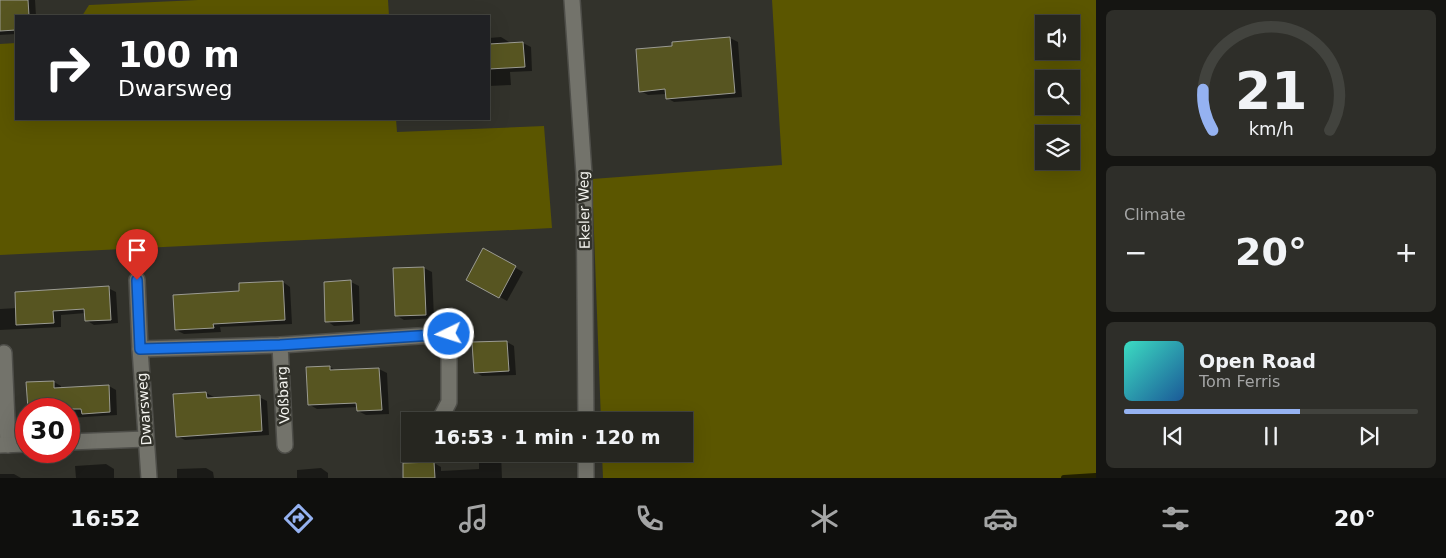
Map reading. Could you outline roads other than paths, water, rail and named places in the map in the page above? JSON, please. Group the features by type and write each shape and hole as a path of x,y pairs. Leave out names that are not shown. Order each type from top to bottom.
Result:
{"street":[{"name":"Ekeler Weg","path":"572,0 584,174 586,412"},
{"name":"Dwarsweg","path":"137,280 149,478"},
{"path":"140,349 280,345 449,334 449,402 444,412"},
{"name":"Voßbarg","path":"280,345 286,445"},
{"path":"4,353 4,445"},
{"path":"80,442 146,439"},
{"path":"586,462 586,478"}],"waterway":[{"path":"1064,478 1096,476"}]}
